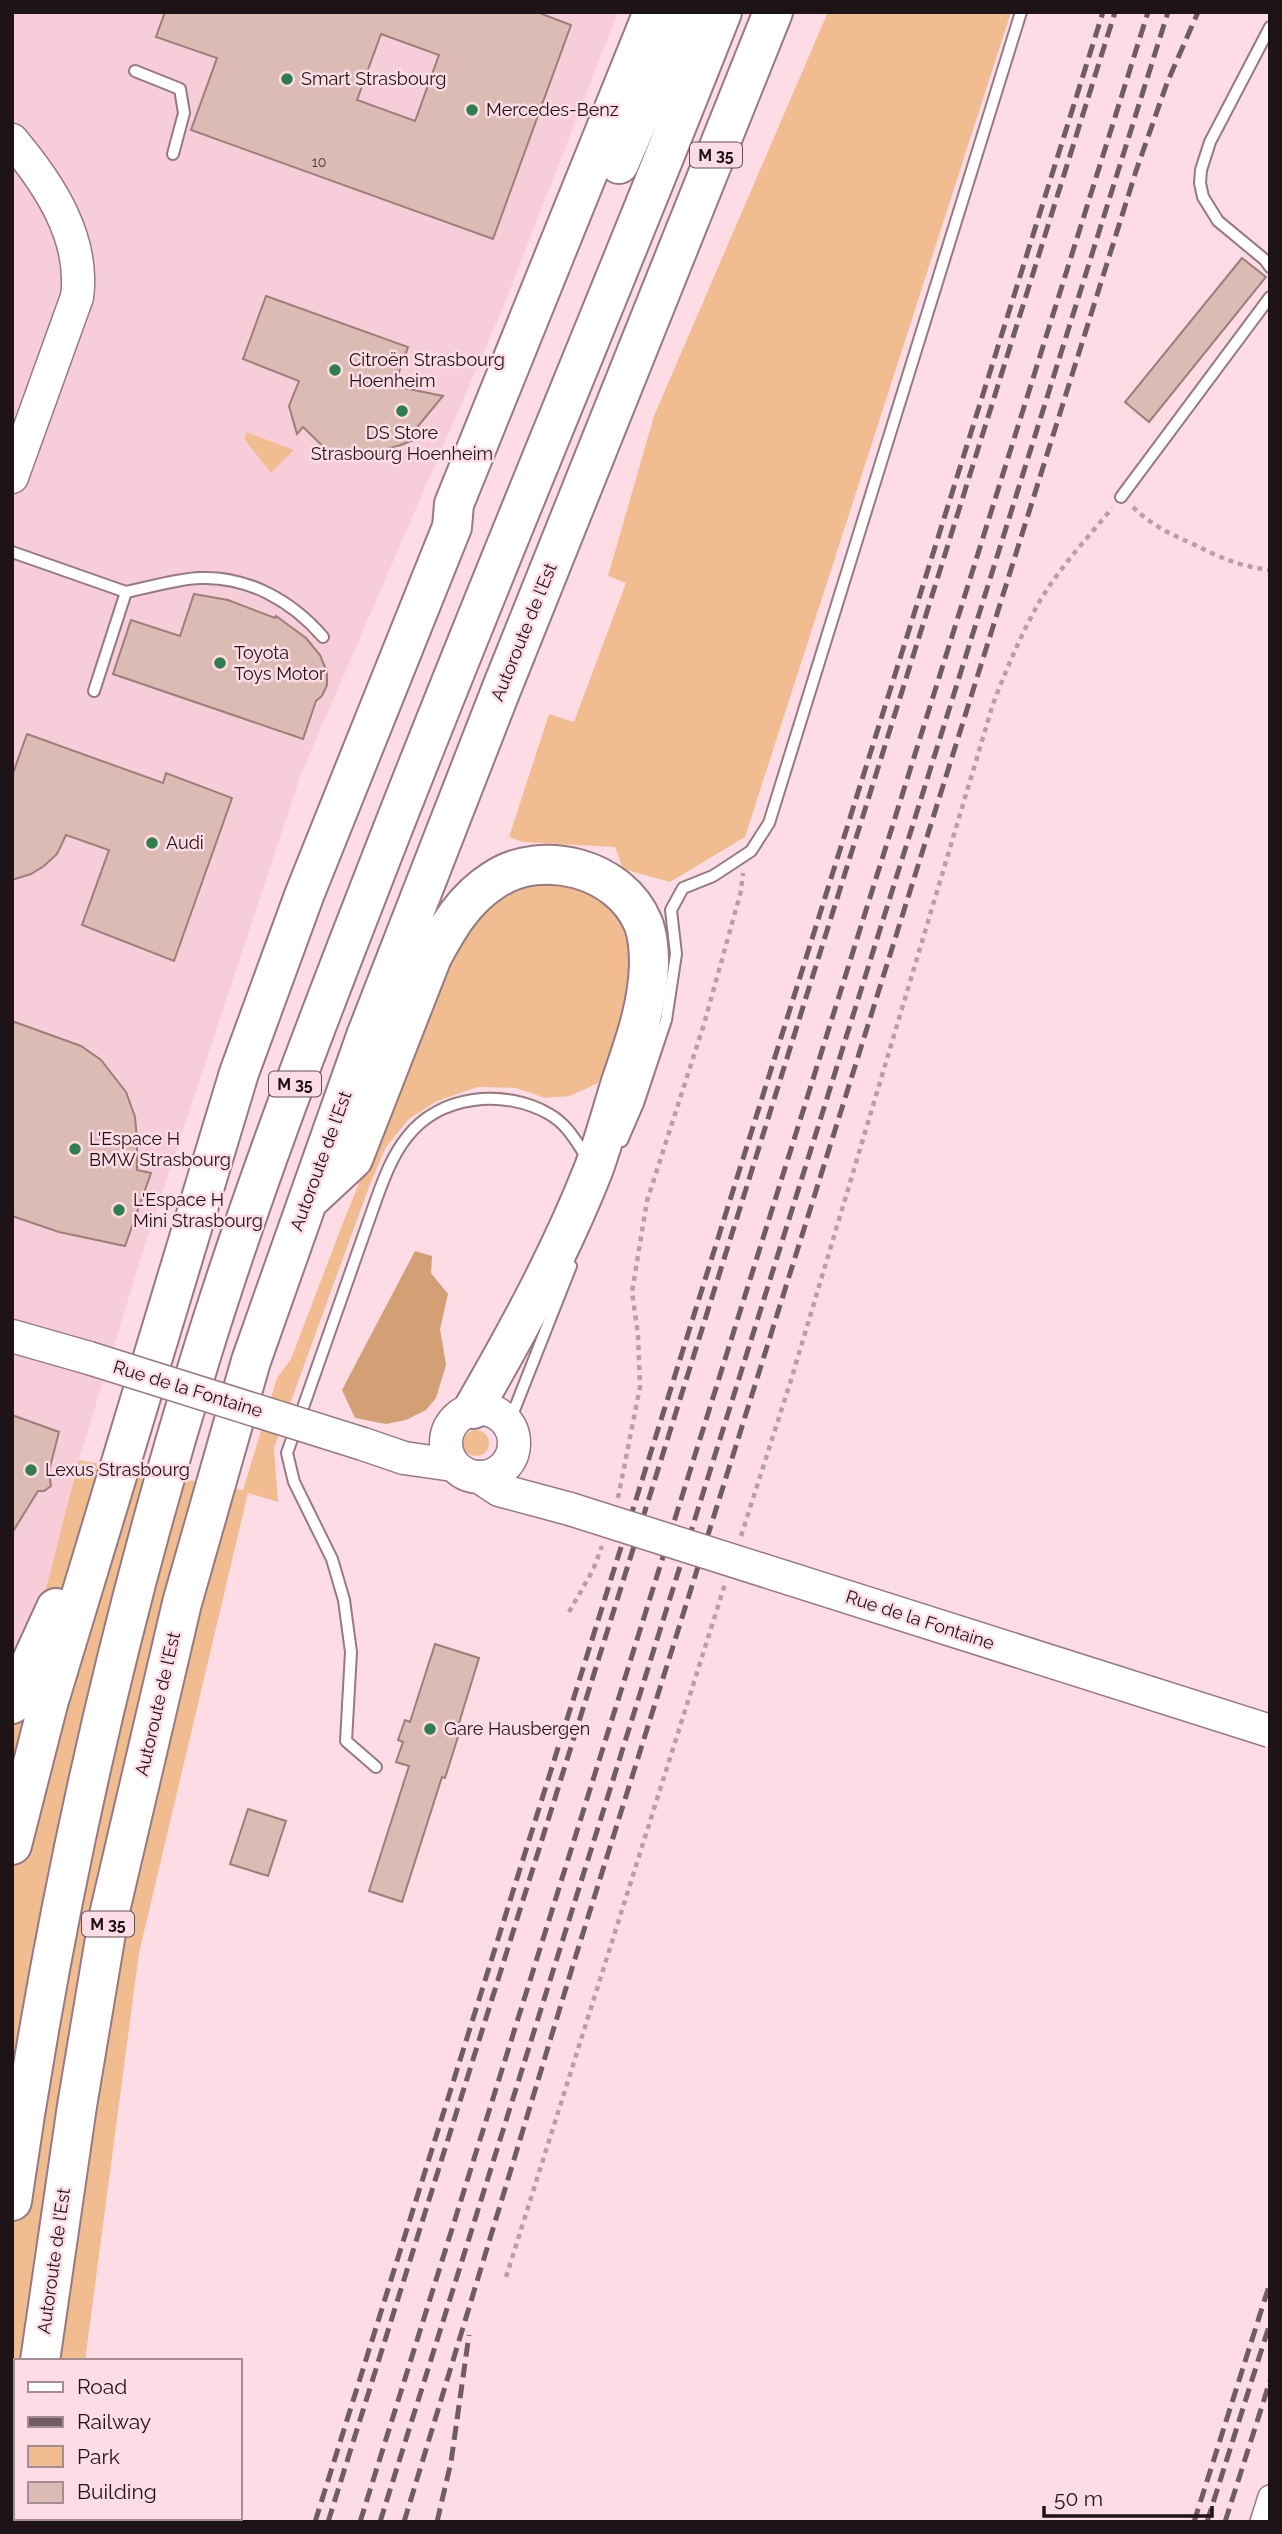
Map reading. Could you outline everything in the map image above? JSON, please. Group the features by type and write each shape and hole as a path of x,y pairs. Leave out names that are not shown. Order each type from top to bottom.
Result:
{"highway":[{"path":"12,1845 48,1704 239,1073 271,979 452,527 454,504 653,12"},
{"path":"452,527 466,510 526,378 685,12"},
{"name":"M 35","path":"12,2201 30,2082 62,1909 100,1732 162,1488 204,1348 318,1019 450,681 722,12"},
{"name":"Autoroute de l’Est","path":"40,2359 77,2106 109,1915 182,1603 251,1361 366,1036 431,867 773,12"},
{"path":"306,1202 354,1159 432,957 457,914 474,894 496,878 516,870 541,865 564,866 600,877 629,901 643,922 648,942 647,986 642,1017 605,1166 524,1320 460,1421"},
{"path":"12,1704 118,1476"}],"street":[{"path":"12,477 73,309 79,280 73,242 50,190 14,146"},
{"name":"Rue de la Fontaine","path":"12,1336 404,1458 467,1471 499,1490 569,1509 1270,1731"},
{"path":"493,1411 511,1438 501,1471 467,1471 447,1455 460,1421 493,1411"},
{"name":"Rue de la Fontaine","path":"362,1444 405,1443 460,1421"},
{"name":"Rue de la Fontaine","path":"511,1438 534,1486 569,1509"},
{"path":"1262,2522 1270,2497"}],"lane":[{"path":"376,1766 346,1741 351,1652 344,1600 332,1559 294,1482 287,1453 388,1167 407,1136 420,1124 447,1107 473,1099 499,1097 549,1114 605,1166 638,1104 666,1020 676,954 671,910 683,888 713,876 751,851 769,823 1021,12"},
{"path":"1270,27 1210,142 1201,170 1200,183 1203,197 1218,221 1270,267"},
{"path":"135,71 180,89 184,113 173,154"},
{"path":"1121,497 1270,297"},
{"path":"12,552 126,592 201,578 243,583 289,605 323,637"},
{"path":"94,691 126,592"},
{"path":"511,1438 575,1254"}],"path":[{"path":"740,1539 791,1380 993,704 1011,658 1038,604 1062,569 1121,497 1147,520 1179,540 1223,560 1270,570"},
{"path":"617,1504 640,1387 638,1335 632,1292 647,1201 704,1024 741,891 745,855"},
{"path":"569,1612 593,1570 602,1544"},
{"path":"506,2277 727,1579"}],"shaded area":[{"path":"12,12 618,12 502,310 301,774 141,1257 79,1460 12,1720"},
{"path":"415,1251 432,1256 431,1273 448,1294 440,1329 446,1365 436,1398 426,1410 406,1420 386,1424 355,1418 342,1390"}],"green space":[{"path":"828,12 1011,12 745,837 670,882 623,869 615,847 523,842 509,837 549,714 574,722 626,583 608,576 654,416"},
{"path":"246,432 294,450 271,473 245,440"},
{"path":"554,882 592,890 619,912 637,951 614,1051 598,1083 570,1096 545,1098 516,1088 478,1087 437,1101 409,1119 386,1147 370,1184 274,1448 278,1502 248,1493 139,1953 85,2359 14,2359 14,2520 65,2522 12,2522 12,1720 79,1460 243,1490 277,1378 291,1359 445,969 470,927 494,905 522,887"},
{"path":"476,1430 485,1434 489,1443 485,1452 476,1456 467,1452 463,1443 467,1434"}],"building":[{"path":"165,12 537,12 571,25 493,239 191,130 217,58 156,37","holes":["381,34 439,55 415,121 357,100"]},
{"path":"1242,258 1266,277 1149,422 1125,402"},
{"name":"Citroën Strasbourg Hoenheim","path":"266,296 408,347 394,386 443,396 414,431 423,436 379,451 380,459 338,451 335,458 303,427 297,434 289,406 299,381 243,359"},
{"name":"Toyota Toys Motor","path":"194,594 228,600 275,618 276,616 306,638 320,655 327,672 327,685 322,696 316,701 303,739 113,674 131,620 180,636"},
{"name":"Audi","path":"27,734 163,783 166,773 232,798 174,961 82,925 109,850 66,835 57,854 44,866 31,874 12,880 12,776"},
{"name":"L'Espace H BMW Strasbourg","path":"12,1021 81,1046 101,1060 126,1092 135,1117 137,1170 151,1173 125,1246 59,1232 12,1216"},
{"name":"Lexus Strasbourg","path":"12,1415 59,1432 49,1471 51,1486 44,1491 38,1491 12,1533"},
{"path":"435,1644 479,1658 455,1736 458,1737 445,1778 442,1777 402,1902 369,1891 409,1766 396,1762 403,1742 398,1740 405,1720 410,1722"},
{"path":"248,1809 286,1821 268,1876 230,1864"}],"railway":[{"path":"315,2522 1103,12"},
{"path":"328,2522 1115,12"},
{"path":"360,2522 1148,12"},
{"path":"380,2522 1168,12"},
{"path":"404,2522 573,1965 1136,171 1167,83 1198,12"},
{"path":"1194,2522 1270,2283"},
{"path":"1207,2522 1270,2323"},
{"path":"437,2522 451,2462 469,2335"},
{"path":"1225,2522 1270,2381"}],"place":[{"name":"Smart Strasbourg","path":"287,79"},
{"name":"Mercedes-Benz","path":"472,110"},
{"name":"Citroën Strasbourg Hoenheim","path":"335,370"},
{"name":"DS Store Strasbourg Hoenheim","path":"402,411"},
{"name":"Toyota Toys Motor","path":"220,663"},
{"name":"Audi","path":"152,843"},
{"name":"L'Espace H BMW Strasbourg","path":"75,1149"},
{"name":"L'Espace H Mini Strasbourg","path":"119,1210"},
{"name":"Lexus Strasbourg","path":"31,1470"},
{"name":"Gare Hausbergen","path":"430,1729"}]}
